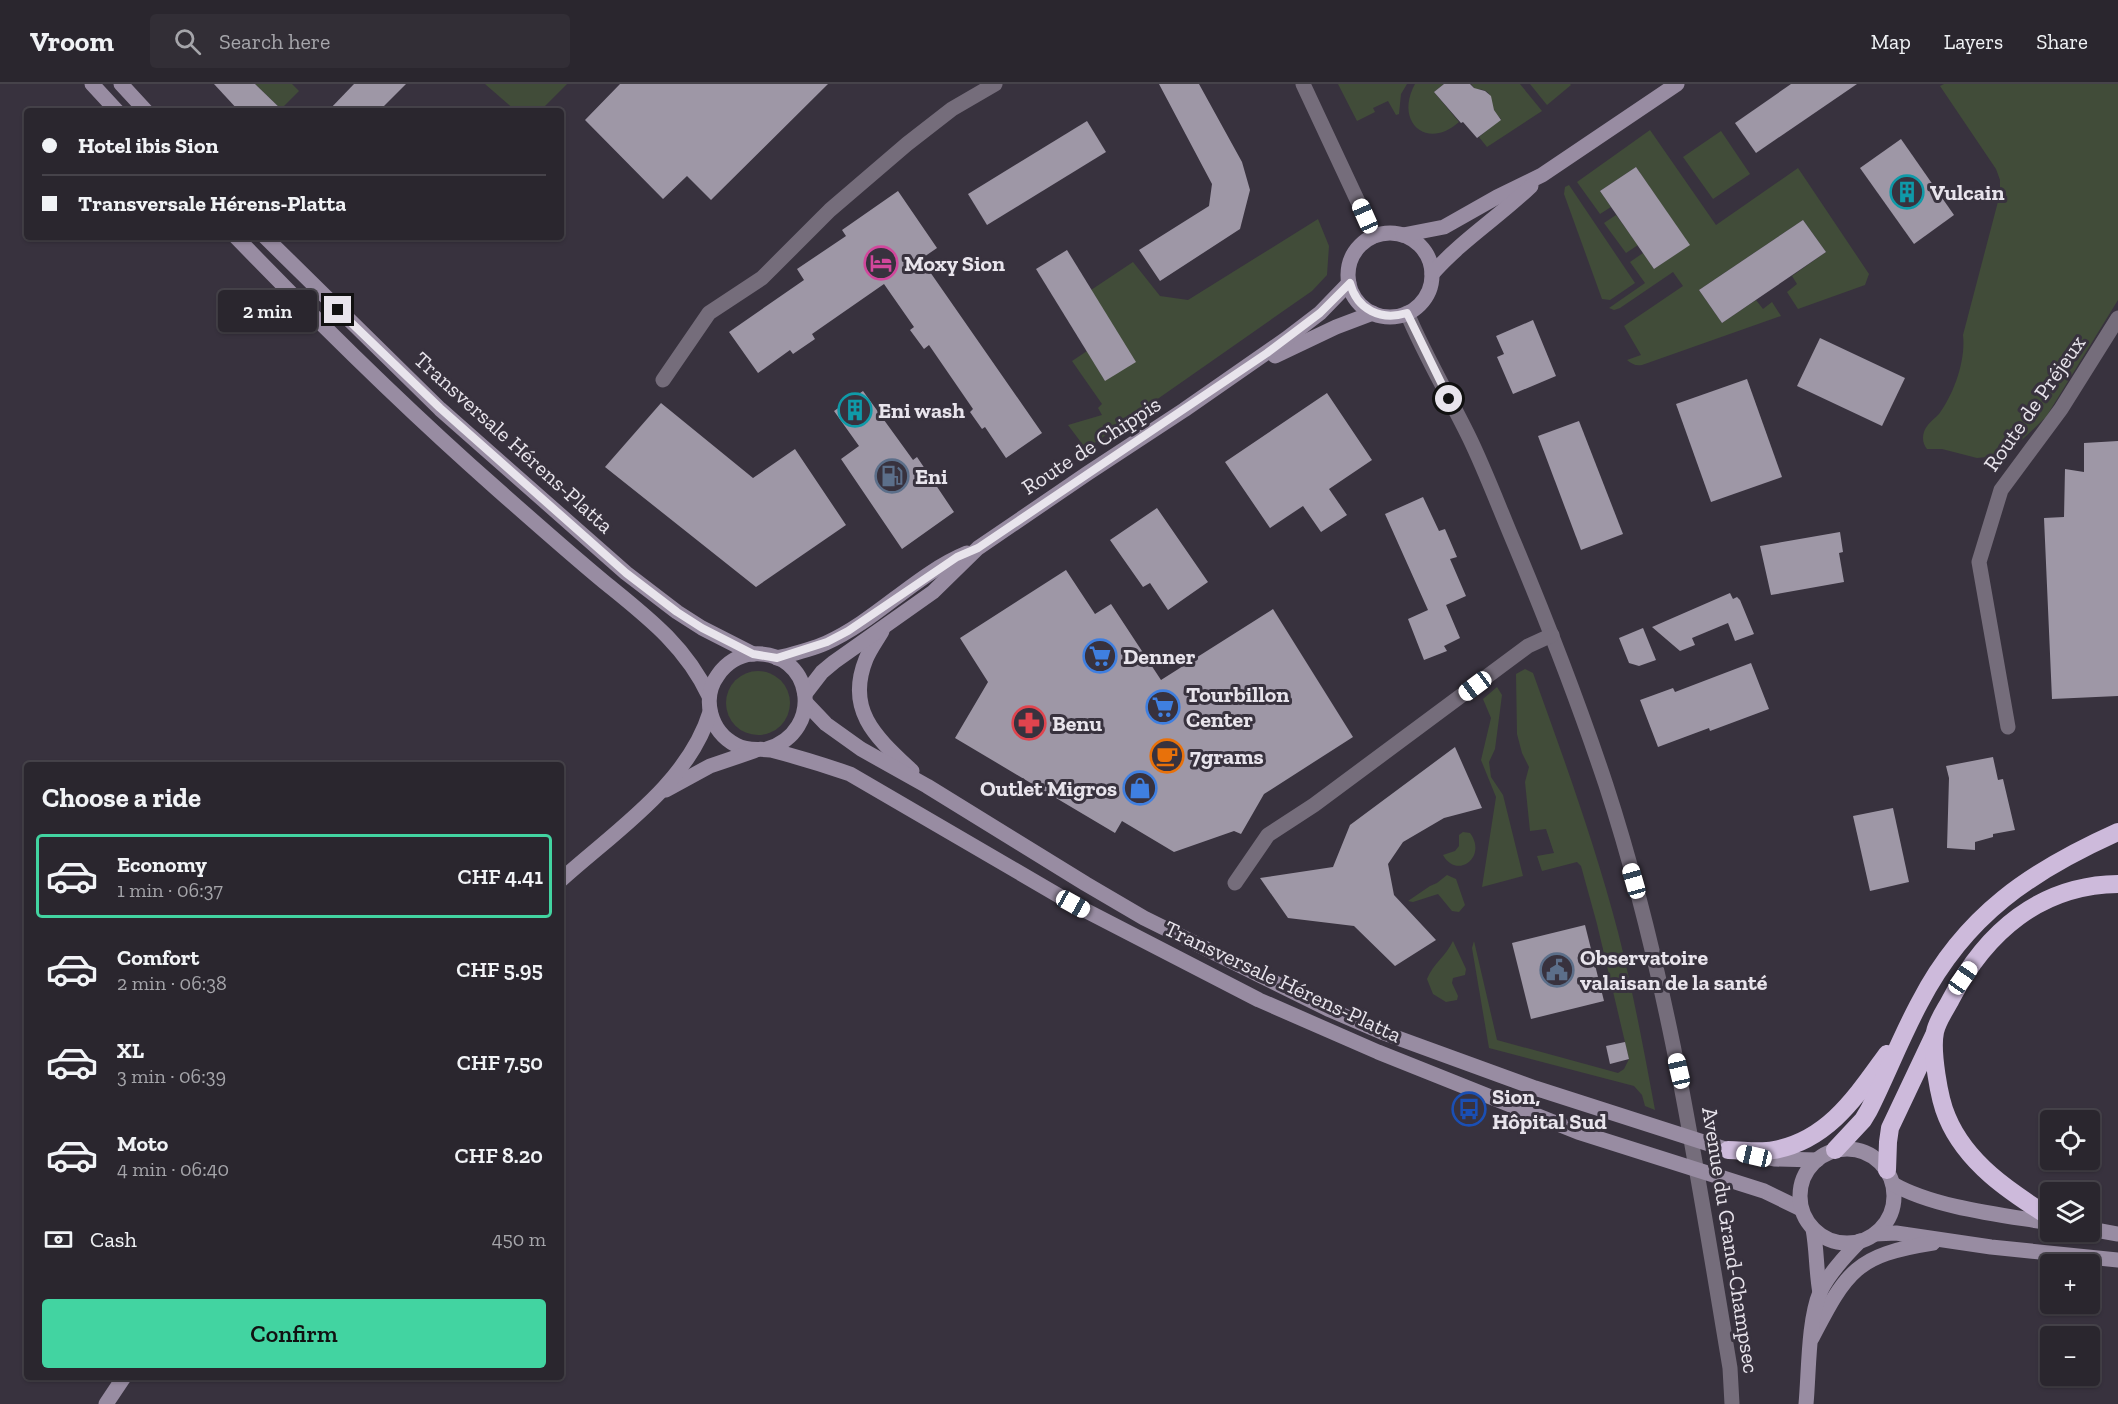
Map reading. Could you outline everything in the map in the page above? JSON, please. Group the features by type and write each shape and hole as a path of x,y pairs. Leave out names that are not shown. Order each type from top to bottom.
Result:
{"highway":[{"path":"1835,1150 1869,1110 1909,1023 1933,978 1947,957 1987,912 2030,878 2083,848 2118,832"},
{"path":"1890,1177 1888,1142 1890,1128 1954,993 1972,966 1990,943 2015,920 2053,895 2088,886 2118,884"},
{"path":"1728,1150 1754,1153 1793,1145 1832,1123 1854,1099 1909,1023"},
{"path":"1935,1032 1940,1093 1947,1117 1956,1134 1972,1156 1993,1178 2040,1210"}],"main road":[{"path":"92,84 114,108"},
{"path":"121,84 143,108"},
{"path":"1403,235 1415,241 1430,261 1431,282 1425,298 1407,313 1386,316 1373,313 1357,300 1350,283 1349,267 1354,254 1362,244 1374,236 1383,234 1403,235 1444,227 1542,175 1677,84"},
{"path":"1432,274 1469,237 1509,208 1542,175"},
{"name":"Transversale Hérens-Platta","path":"239,240 426,424 520,509 659,627 682,651 703,682 709,696"},
{"name":"Transversale Hérens-Platta","path":"268,240 440,408 617,565 677,612 702,628 753,654"},
{"name":"Route de Chippis","path":"777,658 816,647 838,637 957,557 978,548 1230,380 1320,313 1350,283"},
{"name":"Route de Chippis","path":"1230,380 1336,327 1373,313"},
{"name":"Route de Chippis","path":"806,698 822,672 933,592 978,548"},
{"path":"885,627 867,656 863,668 859,694 862,709 867,723 886,747 927,786"},
{"path":"656,796 710,766 762,750 782,743 795,733 803,719 806,698 801,681 787,664 777,658 753,654 739,658 722,669 709,696 710,712 715,726 726,739 740,747 762,750"},
{"name":"Transversale Hérens-Platta","path":"806,698 826,724 861,749 927,786 1144,918 1328,1009 1431,1050 1728,1150"},
{"path":"564,877 656,796 698,743 710,712"},
{"name":"Transversale Hérens-Platta","path":"762,750 812,761 850,774 1073,904 1258,1000 1528,1113 1636,1152 1784,1199 1801,1209"},
{"path":"1853,1149 1878,1160 1890,1177 1895,1194 1891,1214 1881,1229 1860,1241 1850,1243 1831,1240 1820,1235 1807,1221 1801,1209 1802,1181 1817,1160 1835,1150 1853,1149"},
{"path":"1754,1153 1774,1159 1817,1160"},
{"path":"1890,1177 1922,1198 2040,1221"},
{"path":"1814,1229 1817,1248 1816,1271 1820,1293"},
{"path":"2100,1231 2118,1234"},
{"path":"1875,1234 1896,1233 2118,1260"},
{"path":"1806,1404 1813,1321 1820,1293 1844,1257 1860,1241"},
{"path":"1812,1338 1840,1287 1856,1269 1877,1256 1903,1248 1950,1241"},
{"path":"105,1404 122,1380"}],"street":[{"path":"663,380 709,313 762,278 830,210 907,144 952,109 995,84"},
{"path":"1304,84 1374,236"},
{"name":"Avenue du Grand-Champsec","path":"1407,313 1470,439 1552,635 1606,786 1646,921 1684,1093 1730,1368 1732,1404"},
{"name":"Route de Préjeux","path":"2008,727 1979,562 2001,490 2061,409 2118,318"},
{"path":"1235,883 1268,835 1314,805 1528,646 1552,635"}],"green space":[{"path":"255,84 292,84 299,91 280,108"},
{"path":"485,84 567,84 543,108 513,108"},
{"path":"1338,84 1407,84 1401,94 1399,114 1396,115 1388,101 1373,108 1375,112 1357,121"},
{"path":"1415,84 1444,84 1434,92 1459,122 1436,134 1425,133 1417,128 1411,120 1409,110"},
{"path":"1471,84 1520,84 1542,111 1487,147 1479,137 1501,119 1494,111 1488,93 1475,89"},
{"path":"1530,84 1570,84 1571,85 1547,105"},
{"path":"1944,84 2118,84 2118,300 2046,417 2023,439 2004,452 1987,457 1977,458 1942,449 1927,449 1923,441 1925,429 1944,406 1958,376 1963,355 1963,335 2000,194 2000,180 1996,169 1940,86"},
{"path":"1650,130 1716,225 1798,168 1869,274 1865,285 1798,309 1787,292 1797,284 1792,276 1826,252 1803,220 1699,290 1722,323 1756,300 1763,309 1772,302 1781,316 1642,365 1635,365 1627,360 1641,355 1624,326 1683,286 1673,272 1620,308 1614,310 1609,308 1645,283 1630,262 1643,253 1654,269 1689,245 1636,167 1600,191 1611,207 1600,214 1577,182"},
{"path":"1721,131 1750,174 1713,199 1683,157"},
{"path":"1569,185 1635,283 1610,300 1602,299 1564,194 1565,187"},
{"path":"1616,215 1638,245 1626,253 1604,223"},
{"path":"1318,219 1329,246 1327,275 1312,291 1086,449 1068,425 1102,415 1098,408 1102,404 1072,361 1087,351 1105,381 1091,290 1133,262 1160,296 1188,300"},
{"path":"1525,669 1533,673 1609,899 1629,976 1655,1110 1645,1106 1642,1095 1634,1086 1489,1048 1472,948 1474,941 1497,1040 1618,1073 1624,1069 1629,1059 1581,866 1577,862 1542,871 1537,856 1554,853 1546,829 1530,831 1525,782 1529,767 1517,734 1516,674"},
{"path":"758,671 770,673 781,680 788,691 790,703 788,715 781,726 770,733 758,735 746,733 735,726 728,715 726,703 728,691 735,680 746,673"},
{"path":"1497,687 1502,695 1495,749 1489,762 1491,777 1503,795 1523,876 1482,887 1496,797 1481,760 1491,718 1483,699"},
{"path":"1463,832 1470,833 1475,842 1475,850 1468,862 1456,865 1449,862 1443,855 1455,851 1459,846 1459,835"},
{"path":"1447,875 1456,879 1465,905 1459,912 1452,911 1438,894 1413,902 1408,901 1437,883"},
{"path":"1453,941 1466,969 1465,975 1453,978 1452,983 1458,996 1457,1000 1446,1002 1433,994 1427,979"}],"building":[{"path":"214,84 255,84 280,108 236,108"},
{"path":"354,84 406,84 382,108 331,108"},
{"path":"620,84 828,84 711,200 687,176 663,199 585,120"},
{"path":"1159,84 1199,84 1242,162 1250,190 1240,229 1160,281 1139,250 1209,206 1212,184"},
{"path":"1444,84 1470,84 1474,88 1485,91 1491,96 1494,110 1501,120 1477,138 1434,92"},
{"path":"1791,84 1857,84 1756,153 1735,123"},
{"path":"1087,121 1106,152 987,225 968,194"},
{"name":"Vulcain","path":"1901,139 1954,215 1914,244 1860,168"},
{"path":"1636,167 1690,245 1654,269 1600,191"},
{"path":"898,191 937,248 921,259 1042,433 1006,458 985,427 982,429 970,412 973,409 929,345 924,349 910,330 914,327 884,284 812,334 815,339 793,354 790,350 758,373 729,332 804,280 797,269 846,236 842,230"},
{"path":"1803,220 1826,252 1722,323 1699,290"},
{"path":"1067,250 1136,362 1105,381 1036,269"},
{"path":"1533,320 1556,376 1513,394 1497,357 1504,354 1496,336"},
{"path":"1820,338 1905,378 1882,426 1797,386"},
{"path":"1747,379 1782,477 1711,502 1676,404"},
{"name":"Eni","path":"863,391 913,460 917,457 954,512 902,549 841,459 859,446 834,411"},
{"path":"1327,393 1372,460 1329,489 1347,515 1321,532 1303,506 1270,528 1225,462"},
{"path":"661,403 753,478 795,449 846,525 756,587 605,467"},
{"path":"1579,421 1623,534 1581,550 1538,436"},
{"path":"2118,441 2118,696 2052,699 2044,518 2064,517 2065,469 2084,472 2084,443"},
{"path":"1423,497 1439,531 1445,529 1457,557 1450,559 1466,596 1446,605 1460,638 1444,646 1447,651 1424,660 1408,619 1428,610 1385,514"},
{"path":"1157,508 1208,582 1168,610 1150,583 1143,587 1110,540"},
{"path":"1840,532 1843,552 1839,553 1844,582 1771,595 1760,546"},
{"name":"Tourbillon Center","path":"1066,570 1095,614 1111,604 1161,680 1273,609 1353,737 1264,794 1241,834 1234,831 1174,852 1122,821 1115,833 955,738 988,682 960,638"},
{"path":"1730,593 1733,599 1737,597 1740,600 1754,634 1735,641 1728,623 1692,638 1695,645 1680,651 1652,627"},
{"path":"1643,628 1656,660 1639,666 1629,663 1619,638"},
{"path":"1751,663 1769,709 1658,747 1640,700 1673,688 1675,692"},
{"path":"1455,747 1482,808 1444,818 1403,842 1388,864 1394,895 1436,940 1395,966 1354,926 1288,918 1260,878 1333,867 1350,825"},
{"path":"1993,757 1998,780 2003,779 2015,830 1993,834 1993,837 1975,842 1975,850 1947,848 1949,778 1946,766"},
{"path":"1893,808 1909,882 1870,891 1853,816"},
{"path":"1585,925 1604,1001 1531,1019 1512,943"},
{"path":"1625,1042 1629,1059 1610,1064 1606,1046"}],"place":[{"name":"Vulcain","path":"1907,192"},
{"name":"Moxy Sion","path":"881,263"},
{"name":"Eni wash","path":"855,410"},
{"name":"Eni","path":"892,476"},
{"name":"Denner","path":"1100,656"},
{"name":"Tourbillon Center","path":"1163,707"},
{"name":"Benu","path":"1029,723"},
{"name":"7grams","path":"1167,756"},
{"name":"Outlet Migros","path":"1140,788"},
{"name":"Observatoire valaisan de la santé","path":"1557,970"},
{"name":"Sion, Hôpital Sud","path":"1469,1109"}],"route":[{"path":"338,310 440,408 626,573 702,628 753,654 765,654 777,658 816,647 838,637 957,557 978,548 1267,353 1320,313 1350,283 1357,300 1373,313 1393,316 1407,313 1449,399"}]}
